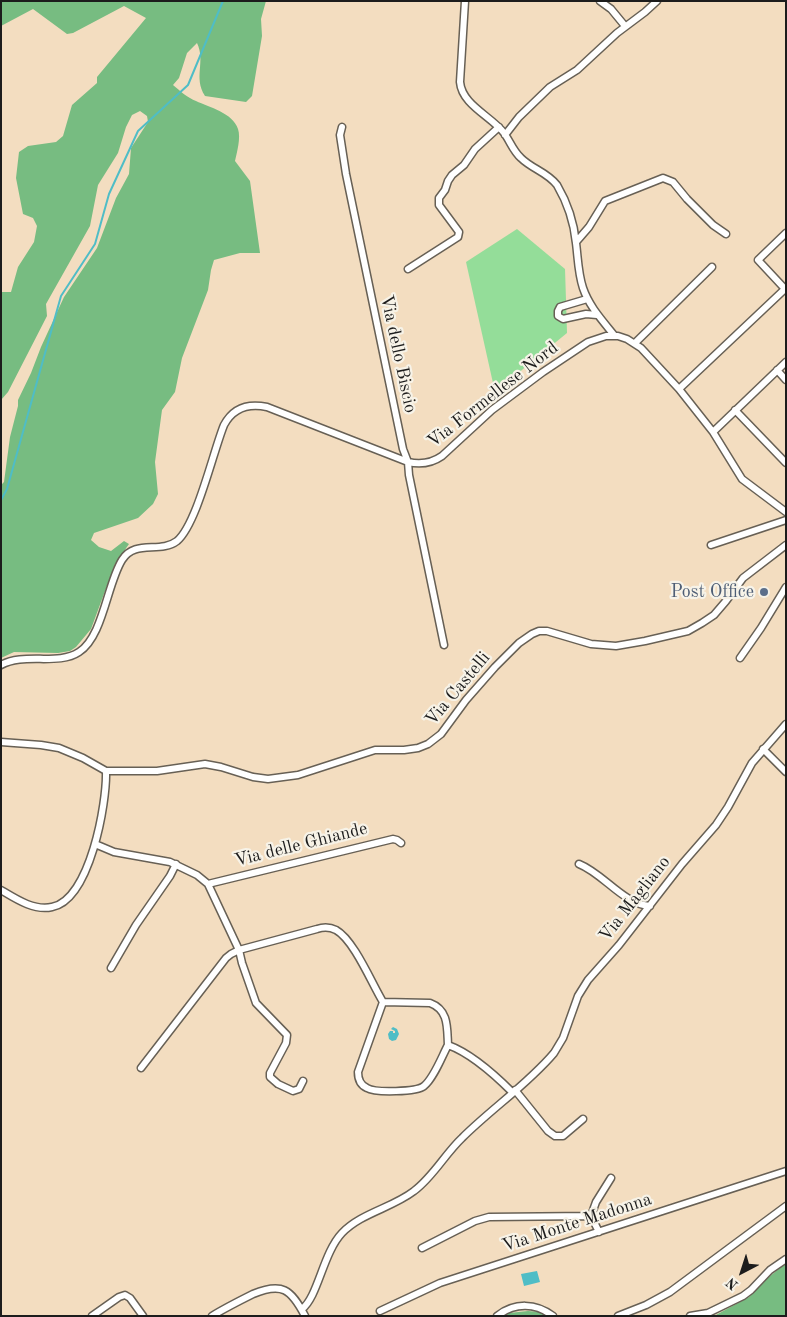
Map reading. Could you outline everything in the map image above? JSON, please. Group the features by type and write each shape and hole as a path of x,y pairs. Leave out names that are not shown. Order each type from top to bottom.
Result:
{"street":[{"path":"465,1 461,88 471,102 499,127 520,158 546,174 556,186 569,213 576,242 581,280 588,299 597,315 614,335 635,344 679,389 714,432 742,479 784,508"},
{"path":"600,1 613,11 625,26"},
{"path":"505,135 550,87 577,70 625,26 648,10 656,1"},
{"name":"Via dello Biscio","path":"342,127 340,135 346,174 403,449 408,462 409,478 444,645"},
{"path":"408,268 458,237 458,230 439,205 439,198 445,190 450,177 464,165 474,150 499,127"},
{"path":"576,242 587,230 605,201 663,178 673,182 707,219 726,234"},
{"path":"679,389 785,290 758,260 786,233"},
{"path":"635,344 712,267"},
{"path":"588,299 560,307 558,316 563,319 586,314 597,315"},
{"name":"Via Formellese Nord","path":"1,665 14,660 70,656 78,653 85,647 94,633 119,566 125,556 136,549 170,544 177,540 184,532 194,514 224,425 232,414 241,408 256,405 274,409 408,462 425,463 438,459 492,410 583,345 603,336 614,335"},
{"path":"714,432 786,362"},
{"path":"777,370 786,380"},
{"path":"735,410 786,463"},
{"path":"712,545 786,520"},
{"name":"Via Castelli","path":"1,742 59,748 83,758 106,771 157,771 205,764 271,779 304,773 375,750 404,750 422,747 441,734 494,667 519,643 532,634 539,631 547,631 591,644 616,646 645,642 688,631 714,614 743,578 786,545"},
{"path":"740,658 762,628 786,587"},
{"name":"Via Magliano","path":"304,1313 329,1252 341,1234 358,1221 397,1202 417,1189 463,1136 557,1050 564,1038 575,1002 584,985 624,940 682,864 716,825 749,768 763,749 786,724"},
{"path":"763,749 786,772"},
{"path":"1,890 33,906 50,908 62,904 73,894 80,883 95,844 107,782 106,771"},
{"name":"Via delle Ghiande","path":"208,884 393,839 401,843"},
{"path":"95,844 114,852 176,864 194,873 208,884 239,950 256,1003 287,1035 286,1043 270,1073 270,1077 276,1083 293,1091 298,1089 303,1081"},
{"path":"111,968 136,925 170,876 176,864"},
{"path":"580,864 634,901 650,906"},
{"path":"141,1068 226,958 239,950 317,928 328,928 334,929 351,945 383,1002 358,1072 360,1083 366,1088 376,1090 420,1089 429,1081 448,1045 446,1020 443,1012 437,1006 430,1003 383,1002"},
{"path":"448,1045 459,1050 514,1091 548,1131 555,1136 563,1136 583,1119"},
{"name":"Via Monte Madonna","path":"380,1311 440,1283 786,1171"},
{"path":"599,1232 591,1216 596,1202 611,1178"},
{"path":"618,1316 646,1305 670,1292 786,1206"},
{"path":"422,1248 482,1218 496,1216 591,1216"},
{"path":"690,1316 708,1313 743,1296 770,1270 786,1259"},
{"path":"212,1316 272,1287 287,1292 296,1300 304,1313"},
{"path":"92,1316 119,1297 125,1295 131,1300 142,1316"},
{"path":"497,1316 509,1308 529,1305 542,1308 553,1316"}],"green space":[{"path":"1,1 266,1 261,19 262,36 252,96 246,102 205,96 200,82 200,57 197,43 187,53 179,78 173,85 190,98 214,108 235,123 239,137 235,161 250,181 260,253 240,253 214,260 208,290 182,358 175,392 162,410 155,462 158,494 153,504 138,518 94,533 91,540 99,547 111,551 124,541 129,544 115,564 91,629 76,647 70,651 58,653 14,652 1,658 1,485 4,482 10,437 18,400 64,297 97,248 116,198 129,174 131,148 148,122 147,116 140,111 132,115 118,153 98,185 90,226 46,304 47,316 8,392 1,400 1,292 11,292 18,267 34,242 37,226 33,218 23,214 16,178 19,152 28,146 56,142 63,136 72,105 97,83 97,77 146,18 124,6 73,33 67,34 33,9 1,26"},
{"path":"517,229 565,269 567,333 495,392 466,262"},
{"path":"786,1263 786,1316 714,1316 749,1297 764,1281"},
{"path":"539,1312 547,1316 505,1316 509,1313"}],"water":[{"path":"393,1027 397,1029 399,1034 396,1040 392,1041 389,1039 388,1034 390,1031 395,1033 395,1031 391,1029"},
{"path":"537,1271 540,1282 524,1286 521,1274"}],"waterway":[{"path":"1,500 7,489 61,296 95,244 109,194 138,131 188,85 223,1"}],"place":[{"name":"Post Office","path":"764,592"}]}
